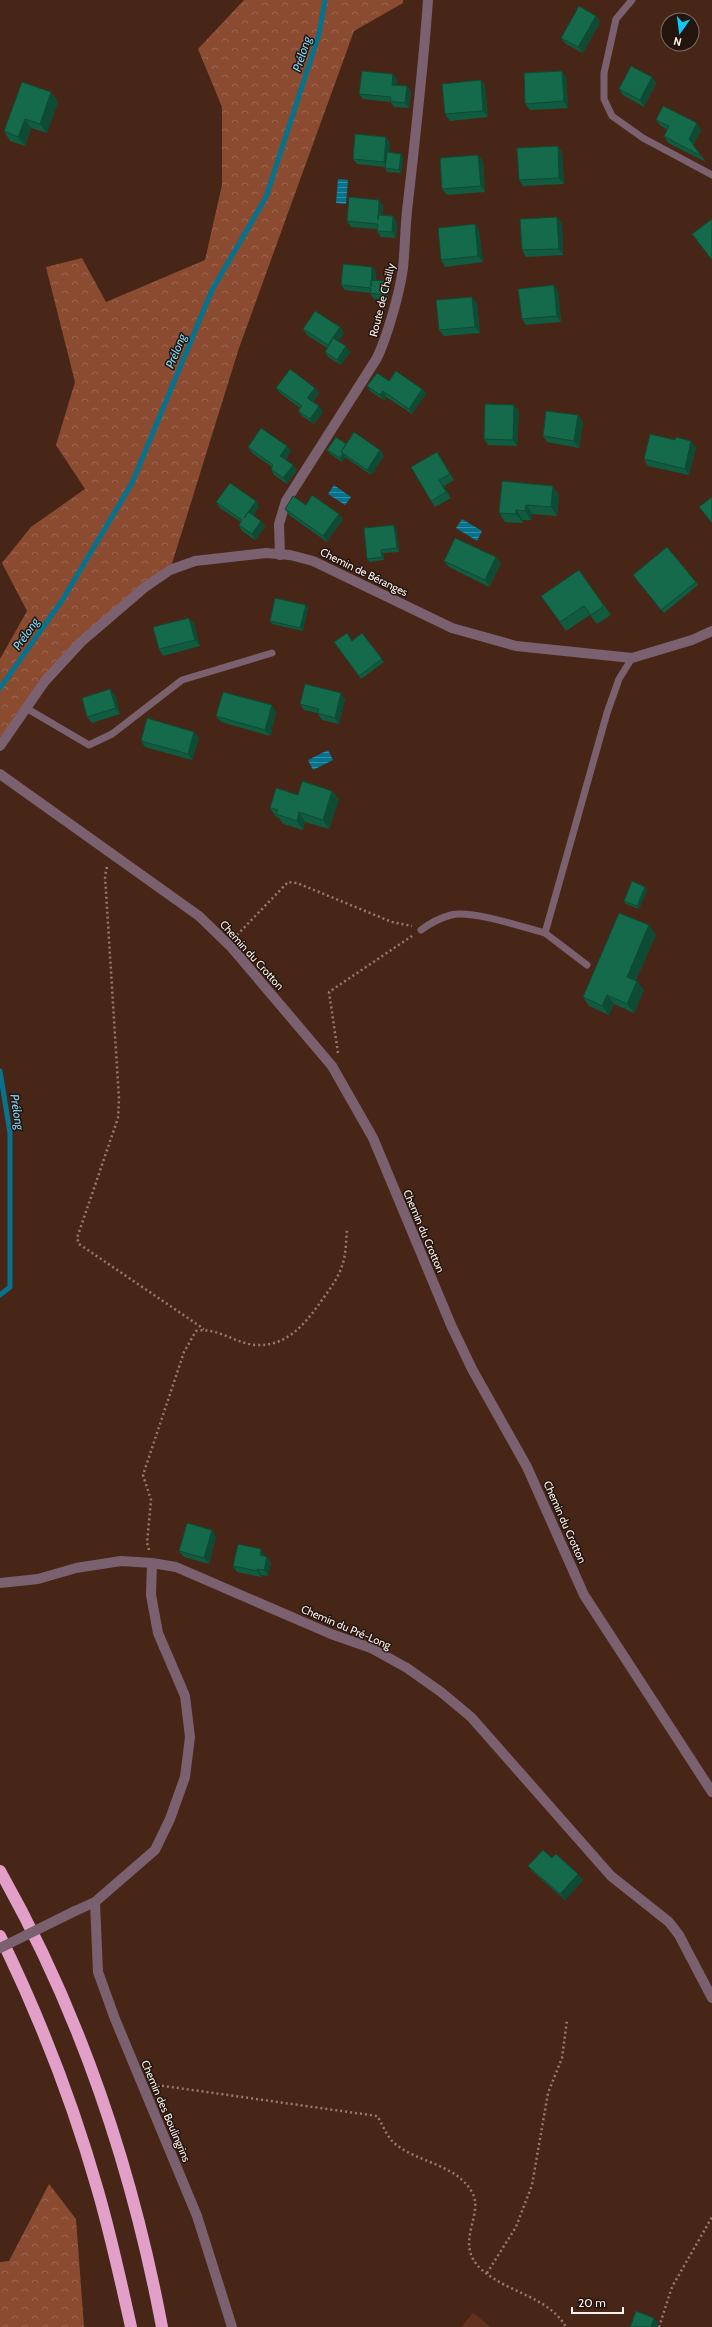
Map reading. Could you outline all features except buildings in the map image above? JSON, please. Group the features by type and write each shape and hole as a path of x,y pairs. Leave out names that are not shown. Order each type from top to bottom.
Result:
{"highway":[{"path":"0,1871 47,1961 84,2048 100,2094 139,2226 162,2327"},
{"path":"0,1936 38,2018 71,2104 98,2191 131,2327"}],"street":[{"name":"Route de Chailly","path":"280,554 278,537 279,524 286,501 377,358 383,346 398,292 404,258 406,221 423,68 428,0"},
{"name":"Chemin de Béranges","path":"0,746 45,681 81,642 144,588 170,570 195,561 266,553 280,554 313,561 452,628 516,646 632,658 692,640 712,631"},
{"name":"Chemin du Crotton","path":"0,774 199,916 228,944 332,1066 373,1138 451,1325 472,1370 527,1467 584,1595 712,1792"},
{"name":"Chemin du Pré-Long","path":"0,1583 38,1580 100,1564 120,1562 152,1563 176,1566 331,1634 371,1648 407,1668 441,1692 471,1717 611,1876 669,1922 679,1935 712,1998"},
{"path":"0,1948 95,1902 155,1850 170,1819 185,1777 190,1737 185,1696 158,1633 150,1595 152,1563"},
{"name":"Chemin des Boulingrins","path":"95,1902 98,1972 115,2019 196,2216 232,2327"}],"lane":[{"path":"632,0 616,19 604,73 604,99 612,116 643,138 712,175"},
{"path":"26,708 89,745 112,734 182,680 272,653"},
{"path":"545,933 607,714 619,679 632,658"},
{"path":"421,930 438,920 452,915 473,915 545,933 587,965"}],"path":[{"path":"115,855 108,866 105,876 119,1099 118,1118 76,1238 79,1244 204,1329"},
{"path":"228,944 288,882 297,883 382,918 404,925 415,926 421,930 329,992 338,1052 332,1066"},
{"path":"152,1563 147,1543 151,1500 143,1475 184,1352 196,1331 204,1329 212,1330 253,1345 269,1344 283,1340 304,1326 332,1288 343,1264 347,1230"},
{"path":"487,2273 516,2227 532,2185 548,2094 562,2058 567,2020"},
{"path":"141,2083 377,2116 392,2141 416,2155 451,2172 466,2184 473,2194 476,2205 470,2227 469,2248 473,2260 487,2273 552,2310 566,2327"},
{"path":"659,2327 672,2287 712,2217"}],"green space":[{"path":"244,0 403,0 403,3 354,31 239,348 170,570 81,642 4,739 0,736 0,659 27,611 2,563 31,527 85,489 56,445 75,382 46,267 82,258 106,302 205,260 222,185 222,107 198,49"},
{"path":"49,2184 76,2219 84,2327 0,2327 0,2262 9,2261"}],"shaded area":[{"path":"473,2313 491,2327 461,2327"}],"water":[{"path":"338,179 348,180 346,204 336,203"},
{"path":"334,485 351,497 345,505 328,494"},
{"path":"462,519 482,531 477,541 456,528"},
{"path":"328,750 333,760 313,770 308,760"}],"waterway":[{"name":"Prélong","path":"0,688 63,599 132,483 212,290 266,197 319,34 325,0"},
{"name":"Prélong","path":"0,1071 10,1133 10,1287 0,1295"}]}
